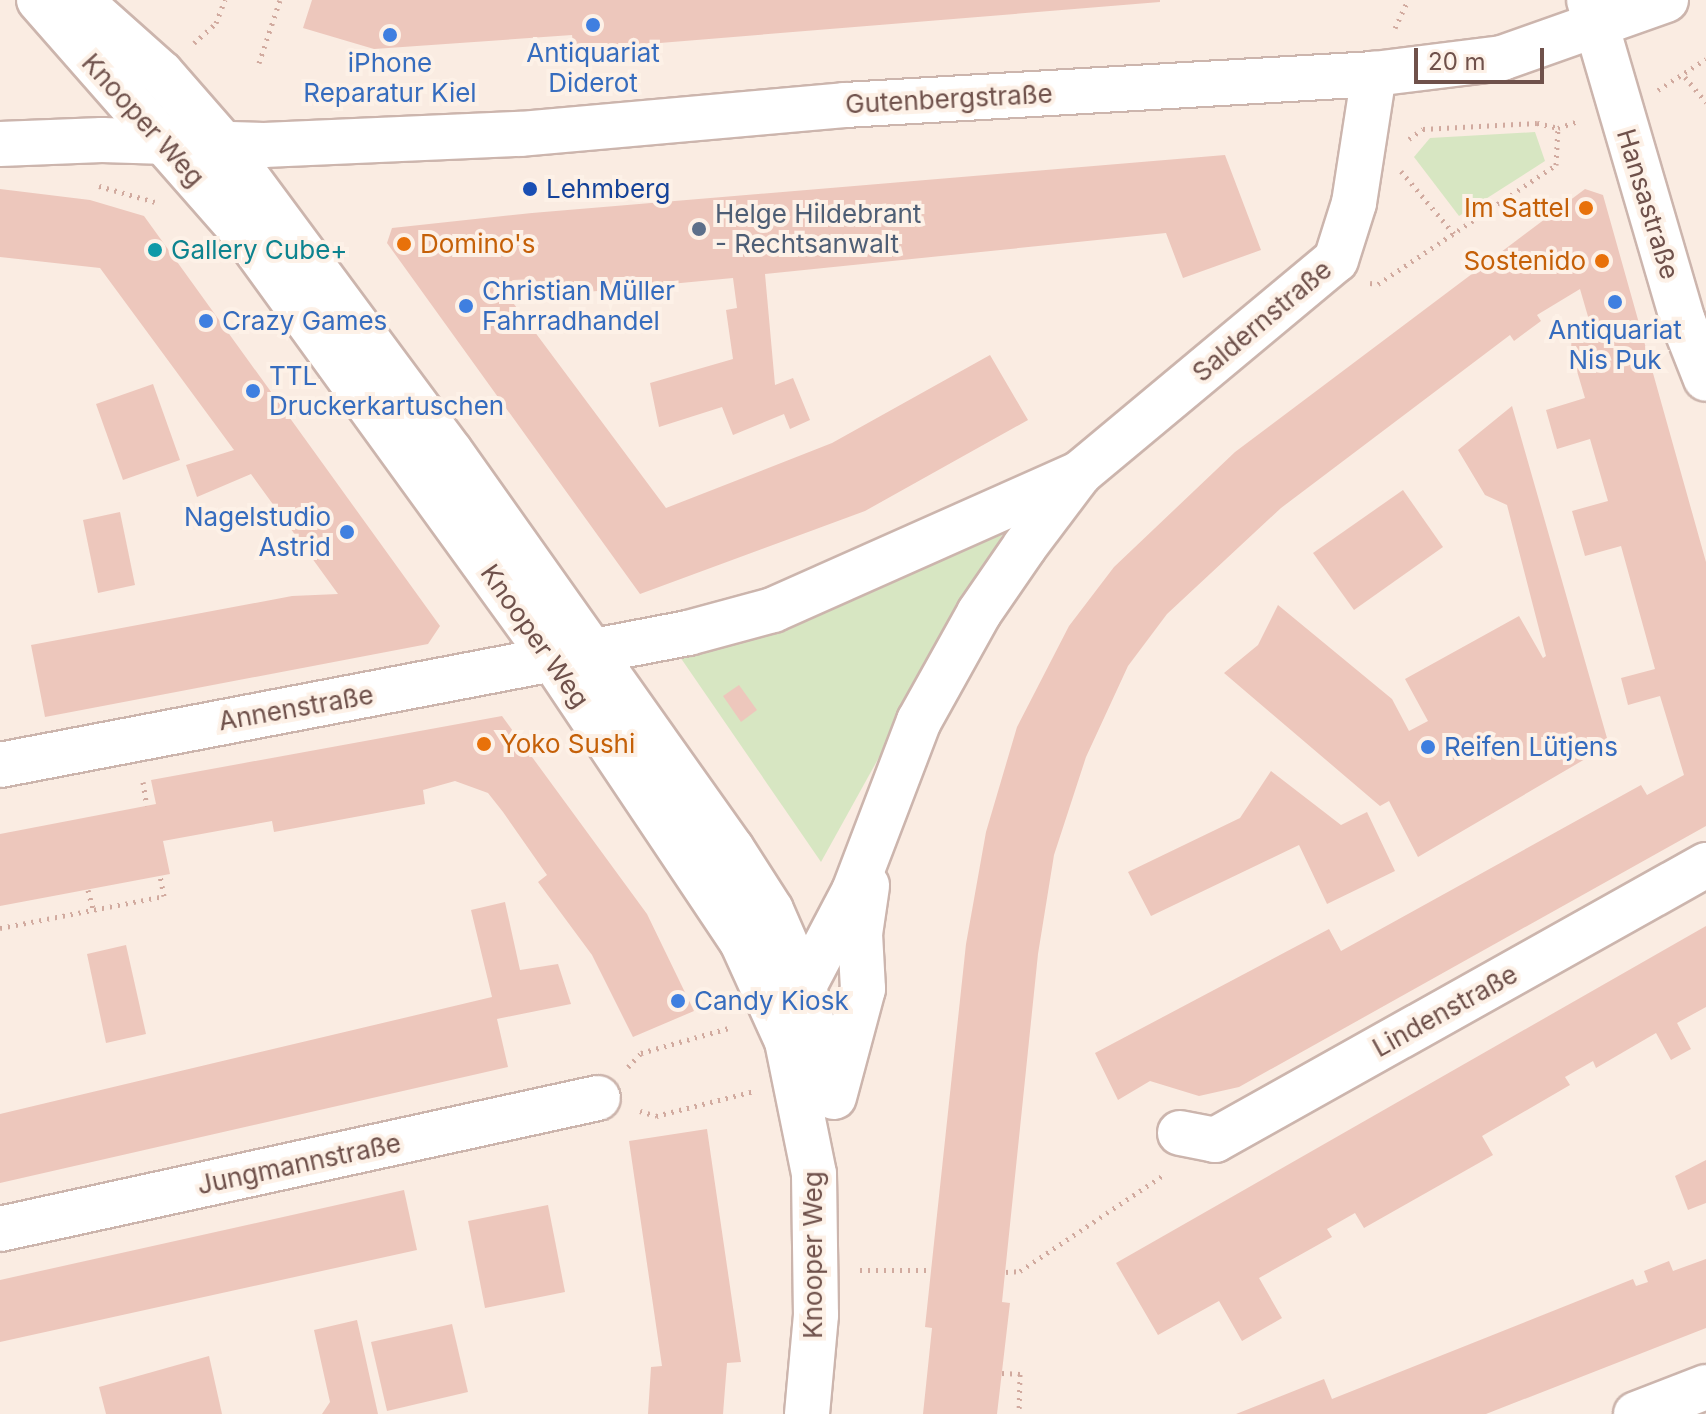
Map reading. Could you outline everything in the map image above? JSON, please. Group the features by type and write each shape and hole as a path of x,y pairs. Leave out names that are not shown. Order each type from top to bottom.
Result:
{"main road":[{"name":"Knooper Weg","path":"39,0 244,233 771,910 790,1000 818,1230 807,1414"},
{"name":"Gutenbergstraße","path":"222,143 521,134 845,105 1374,74 1502,58 1592,14 1666,0"},
{"name":"Knooper Weg","path":"89,1 161,73 222,143 572,654"},
{"name":"Hansastraße","path":"1592,14 1697,332 1706,379"},
{"name":"Saldernstraße","path":"790,1000 872,848 913,736 941,679 979,613 1080,473 1322,274 1344,245 1374,74"},
{"path":"0,144 162,140 222,143"},
{"name":"Saldernstraße","path":"572,654 773,610 1080,473"},
{"name":"Annenstraße","path":"0,765 572,654"},
{"name":"Saldernstraße","path":"830,1111 863,989 860,934 872,848"},
{"name":"Lindenstraße","path":"1198,1136 1706,865"},
{"name":"Knooper Weg","path":"790,1000 830,1111 843,1270 833,1414"},
{"name":"Jungmannstraße","path":"0,1229 598,1098"},
{"path":"1636,1414 1706,1387"}],"path":[{"path":"161,73 216,23 225,0"},
{"path":"259,63 280,0"},
{"path":"1706,59 1685,77 1706,102"},
{"path":"1322,274 1378,284 1556,165 1558,128 1537,123 1423,129 1402,144"},
{"path":"1395,169 1406,172 1454,234"},
{"path":"0,928 164,896 160,876"},
{"path":"88,890 93,909"},
{"path":"790,1000 641,1053 598,1098 656,1116 798,1079"},
{"path":"1006,1272 1020,1271 1198,1136"},
{"path":"843,1270 931,1270"},
{"path":"1002,1373 1020,1374 1019,1414"}],"green space":[{"path":"1535,132 1545,161 1459,216 1414,157 1430,138"},
{"path":"1011,519 821,862 678,654"}],"building":[{"path":"312,0 1160,2 574,50 572,35 374,49 303,28"},
{"path":"1225,155 1261,250 1183,278 1166,233 765,274 775,385 793,378 810,420 790,429 784,414 733,435 722,407 659,427 650,383 733,359 726,310 737,308 733,278 545,296 535,279 513,280 502,288 666,508 832,443 990,355 1028,420 865,511 640,594 387,243 392,228 532,213"},
{"path":"0,189 90,200 144,216 440,626 428,644 45,717 31,645 292,596 338,594 251,474 197,497 186,465 234,450 100,268 0,257"},
{"path":"1585,189 1603,195 1706,562 1706,826 1239,1087 1199,1096 1150,1081 1118,1100 1095,1053 1329,929 1341,951 1641,785 1647,795 1684,775 1660,696 1628,705 1621,678 1655,669 1621,546 1585,556 1572,511 1608,501 1590,439 1557,449 1546,410 1585,398 1571,351 1572,328 1589,320 1580,289 1537,315 1541,321 1514,341 1510,335 1281,508 1167,614 1128,666 1086,757 1054,855 1038,954 1002,1302 1010,1303 997,1414 923,1414 932,1328 925,1327 966,944 986,832 1017,727 1069,626 1114,567 1235,452"},
{"path":"153,384 180,460 123,480 96,404"},
{"path":"1512,406 1609,745 1418,857 1389,801 1380,806 1224,673 1258,645 1278,605 1392,699 1409,731 1428,721 1405,679 1519,616 1543,658 1546,656 1507,505 1485,495 1458,450"},
{"path":"1403,490 1443,547 1354,610 1313,553"},
{"path":"120,512 135,585 98,593 83,520"},
{"path":"739,685 757,710 741,722 723,696"},
{"path":"502,716 647,914 694,1011 633,1037 592,955 538,882 547,875 488,793 455,781 423,790 425,804 274,832 272,821 163,841 170,874 0,906 0,834 156,804 151,780"},
{"path":"1271,771 1341,825 1367,812 1395,871 1327,904 1299,845 1151,916 1128,872 1240,818"},
{"path":"505,902 520,970 558,964 571,1004 497,1019 508,1067 0,1183 0,1114 492,997 471,910"},
{"path":"1706,926 1706,1007 1677,1023 1691,1049 1671,1060 1656,1033 1596,1068 1593,1061 1565,1077 1570,1085 1482,1136 1493,1155 1364,1228 1355,1213 1327,1229 1332,1237 1259,1278 1282,1318 1242,1341 1219,1301 1158,1335 1116,1263"},
{"path":"126,945 146,1034 106,1043 87,954"},
{"path":"707,1129 741,1362 727,1363 723,1414 648,1414 651,1367 662,1366 629,1141"},
{"path":"1706,1160 1706,1203 1688,1210 1675,1176"},
{"path":"404,1190 417,1250 0,1342 0,1280"},
{"path":"548,1205 565,1292 485,1308 468,1221"},
{"path":"1706,1259 1706,1328 1486,1414 1236,1414 1324,1379 1332,1399 1633,1279 1636,1286 1648,1282 1644,1271 1669,1261 1673,1271"},
{"path":"357,1320 378,1414 322,1414 330,1402 314,1330"},
{"path":"452,1324 468,1392 387,1411 371,1342"},
{"path":"209,1356 222,1414 106,1414 99,1387"}],"place":[{"name":"Antiquariat Diderot","path":"593,25"},
{"name":"iPhone Reparatur Kiel","path":"390,35"},
{"name":"Lehmberg","path":"530,189"},
{"name":"Im Sattel","path":"1586,208"},
{"name":"Helge Hildebrant - Rechtsanwalt","path":"699,229"},
{"name":"Domino's","path":"404,244"},
{"name":"Gallery Cube+","path":"155,250"},
{"name":"Sostenido","path":"1602,261"},
{"name":"Antiquariat Nis Puk","path":"1615,302"},
{"name":"Christian Müller Fahrradhandel","path":"466,306"},
{"name":"Crazy Games","path":"206,321"},
{"name":"TTL Druckerkartuschen","path":"253,391"},
{"name":"Nagelstudio Astrid","path":"347,532"},
{"name":"Yoko Sushi","path":"484,744"},
{"name":"Reifen Lütjens","path":"1428,747"},
{"name":"Candy Kiosk","path":"678,1001"}]}
